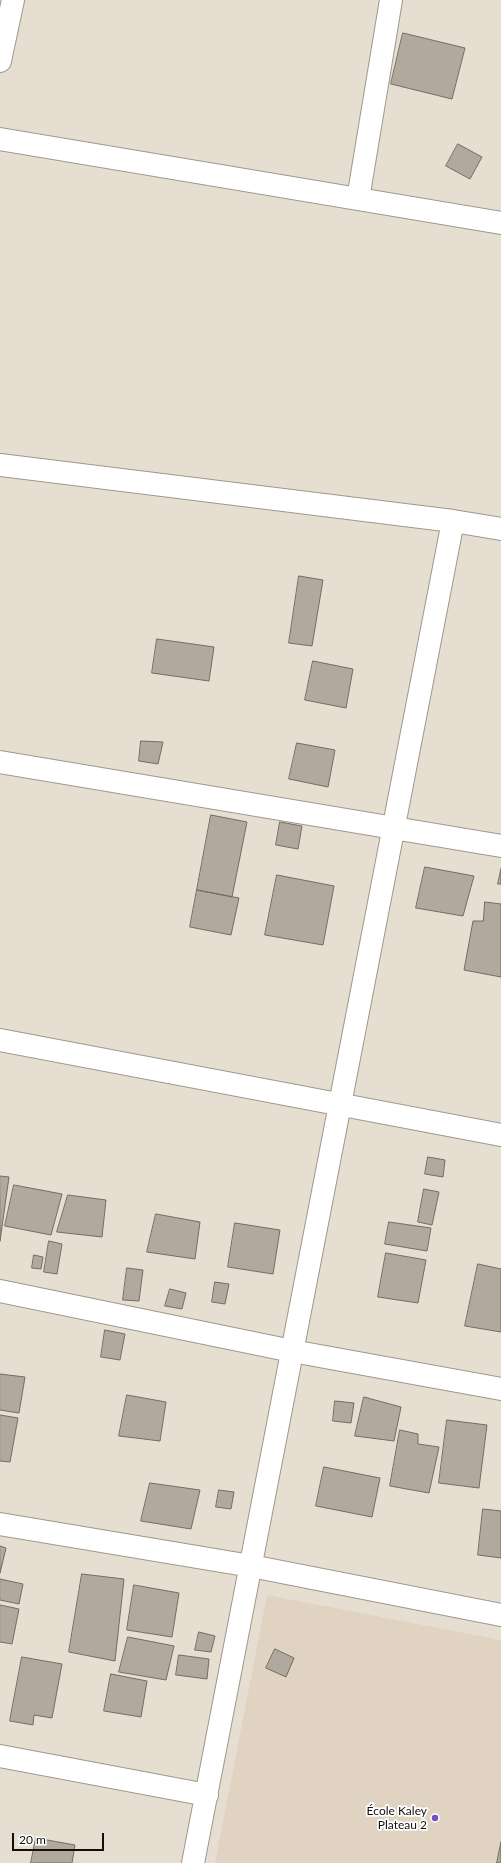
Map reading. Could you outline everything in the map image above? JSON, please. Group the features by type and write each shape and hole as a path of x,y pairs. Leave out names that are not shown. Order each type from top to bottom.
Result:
{"street":[{"path":"0,61 13,0"},
{"path":"358,199 391,0"},
{"path":"0,139 501,222"},
{"path":"0,465 453,521 501,529"},
{"path":"193,1863 453,521"},
{"path":"0,762 501,846"},
{"path":"0,1040 501,1135"},
{"path":"0,1291 292,1351 501,1389"},
{"path":"0,1524 251,1566 501,1615"},
{"path":"0,1756 207,1795"}],"shaded area":[{"path":"267,1595 501,1640 501,1863 215,1863"}],"building":[{"path":"403,33 465,48 452,99 391,84"},
{"path":"458,144 482,157 470,179 446,166"},
{"path":"299,576 323,580 312,646 289,643"},
{"path":"157,639 214,647 209,681 152,673"},
{"path":"313,661 353,669 346,708 305,700"},
{"path":"141,741 163,742 158,764 139,761"},
{"path":"297,743 335,750 328,787 289,779"},
{"path":"211,815 247,822 232,897 197,890"},
{"path":"280,822 302,826 298,849 276,845"},
{"path":"425,867 474,876 463,916 416,908"},
{"path":"501,869 501,884 498,884"},
{"path":"277,875 334,886 323,945 265,935"},
{"path":"197,890 239,898 231,935 190,927"},
{"path":"485,902 501,904 501,977 464,970 473,921 483,921"},
{"path":"428,1157 445,1160 443,1177 425,1174"},
{"path":"0,1176 9,1177 0,1241"},
{"path":"14,1185 62,1194 51,1235 5,1226"},
{"path":"424,1189 439,1192 432,1225 418,1222"},
{"path":"68,1195 106,1200 102,1237 57,1232"},
{"path":"156,1214 200,1222 195,1259 147,1252"},
{"path":"389,1222 431,1228 427,1251 385,1244"},
{"path":"235,1223 280,1230 273,1274 228,1267"},
{"path":"49,1241 62,1244 57,1274 44,1272"},
{"path":"386,1253 426,1260 418,1303 378,1297"},
{"path":"34,1255 43,1257 41,1269 32,1268"},
{"path":"478,1264 501,1269 501,1332 465,1326"},
{"path":"127,1268 143,1270 139,1301 123,1300"},
{"path":"215,1282 229,1284 225,1304 212,1302"},
{"path":"170,1289 186,1293 182,1309 165,1306"},
{"path":"105,1330 125,1334 120,1360 101,1357"},
{"path":"0,1374 25,1377 19,1413 0,1410"},
{"path":"127,1395 166,1402 160,1441 119,1436"},
{"path":"364,1397 401,1407 394,1441 355,1436"},
{"path":"335,1401 354,1403 351,1423 333,1421"},
{"path":"0,1415 18,1418 10,1462 0,1461"},
{"path":"447,1420 487,1425 479,1488 439,1483"},
{"path":"400,1430 418,1434 418,1444 439,1447 429,1493 390,1486"},
{"path":"324,1467 380,1478 372,1517 316,1506"},
{"path":"150,1483 200,1490 191,1529 141,1521"},
{"path":"219,1490 234,1492 231,1509 216,1507"},
{"path":"483,1509 501,1511 501,1558 478,1555"},
{"path":"0,1546 6,1548 0,1573"},
{"path":"82,1574 124,1579 115,1661 69,1652"},
{"path":"0,1579 23,1584 19,1604 0,1600"},
{"path":"134,1585 179,1593 172,1637 127,1630"},
{"path":"0,1605 19,1609 12,1644 0,1642"},
{"path":"199,1632 215,1636 211,1652 195,1650"},
{"path":"128,1637 174,1646 166,1680 119,1672"},
{"path":"275,1649 294,1658 286,1677 266,1668"},
{"path":"179,1655 209,1659 207,1679 176,1675"},
{"path":"22,1657 62,1664 52,1718 34,1715 33,1725 10,1721"},
{"path":"111,1674 147,1681 141,1717 104,1711"},
{"path":"36,1838 75,1845 72,1863 31,1863"},
{"path":"501,1842 501,1863 497,1863"}],"place":[{"name":"École Kaley Plateau 2","path":"435,1818"}]}
